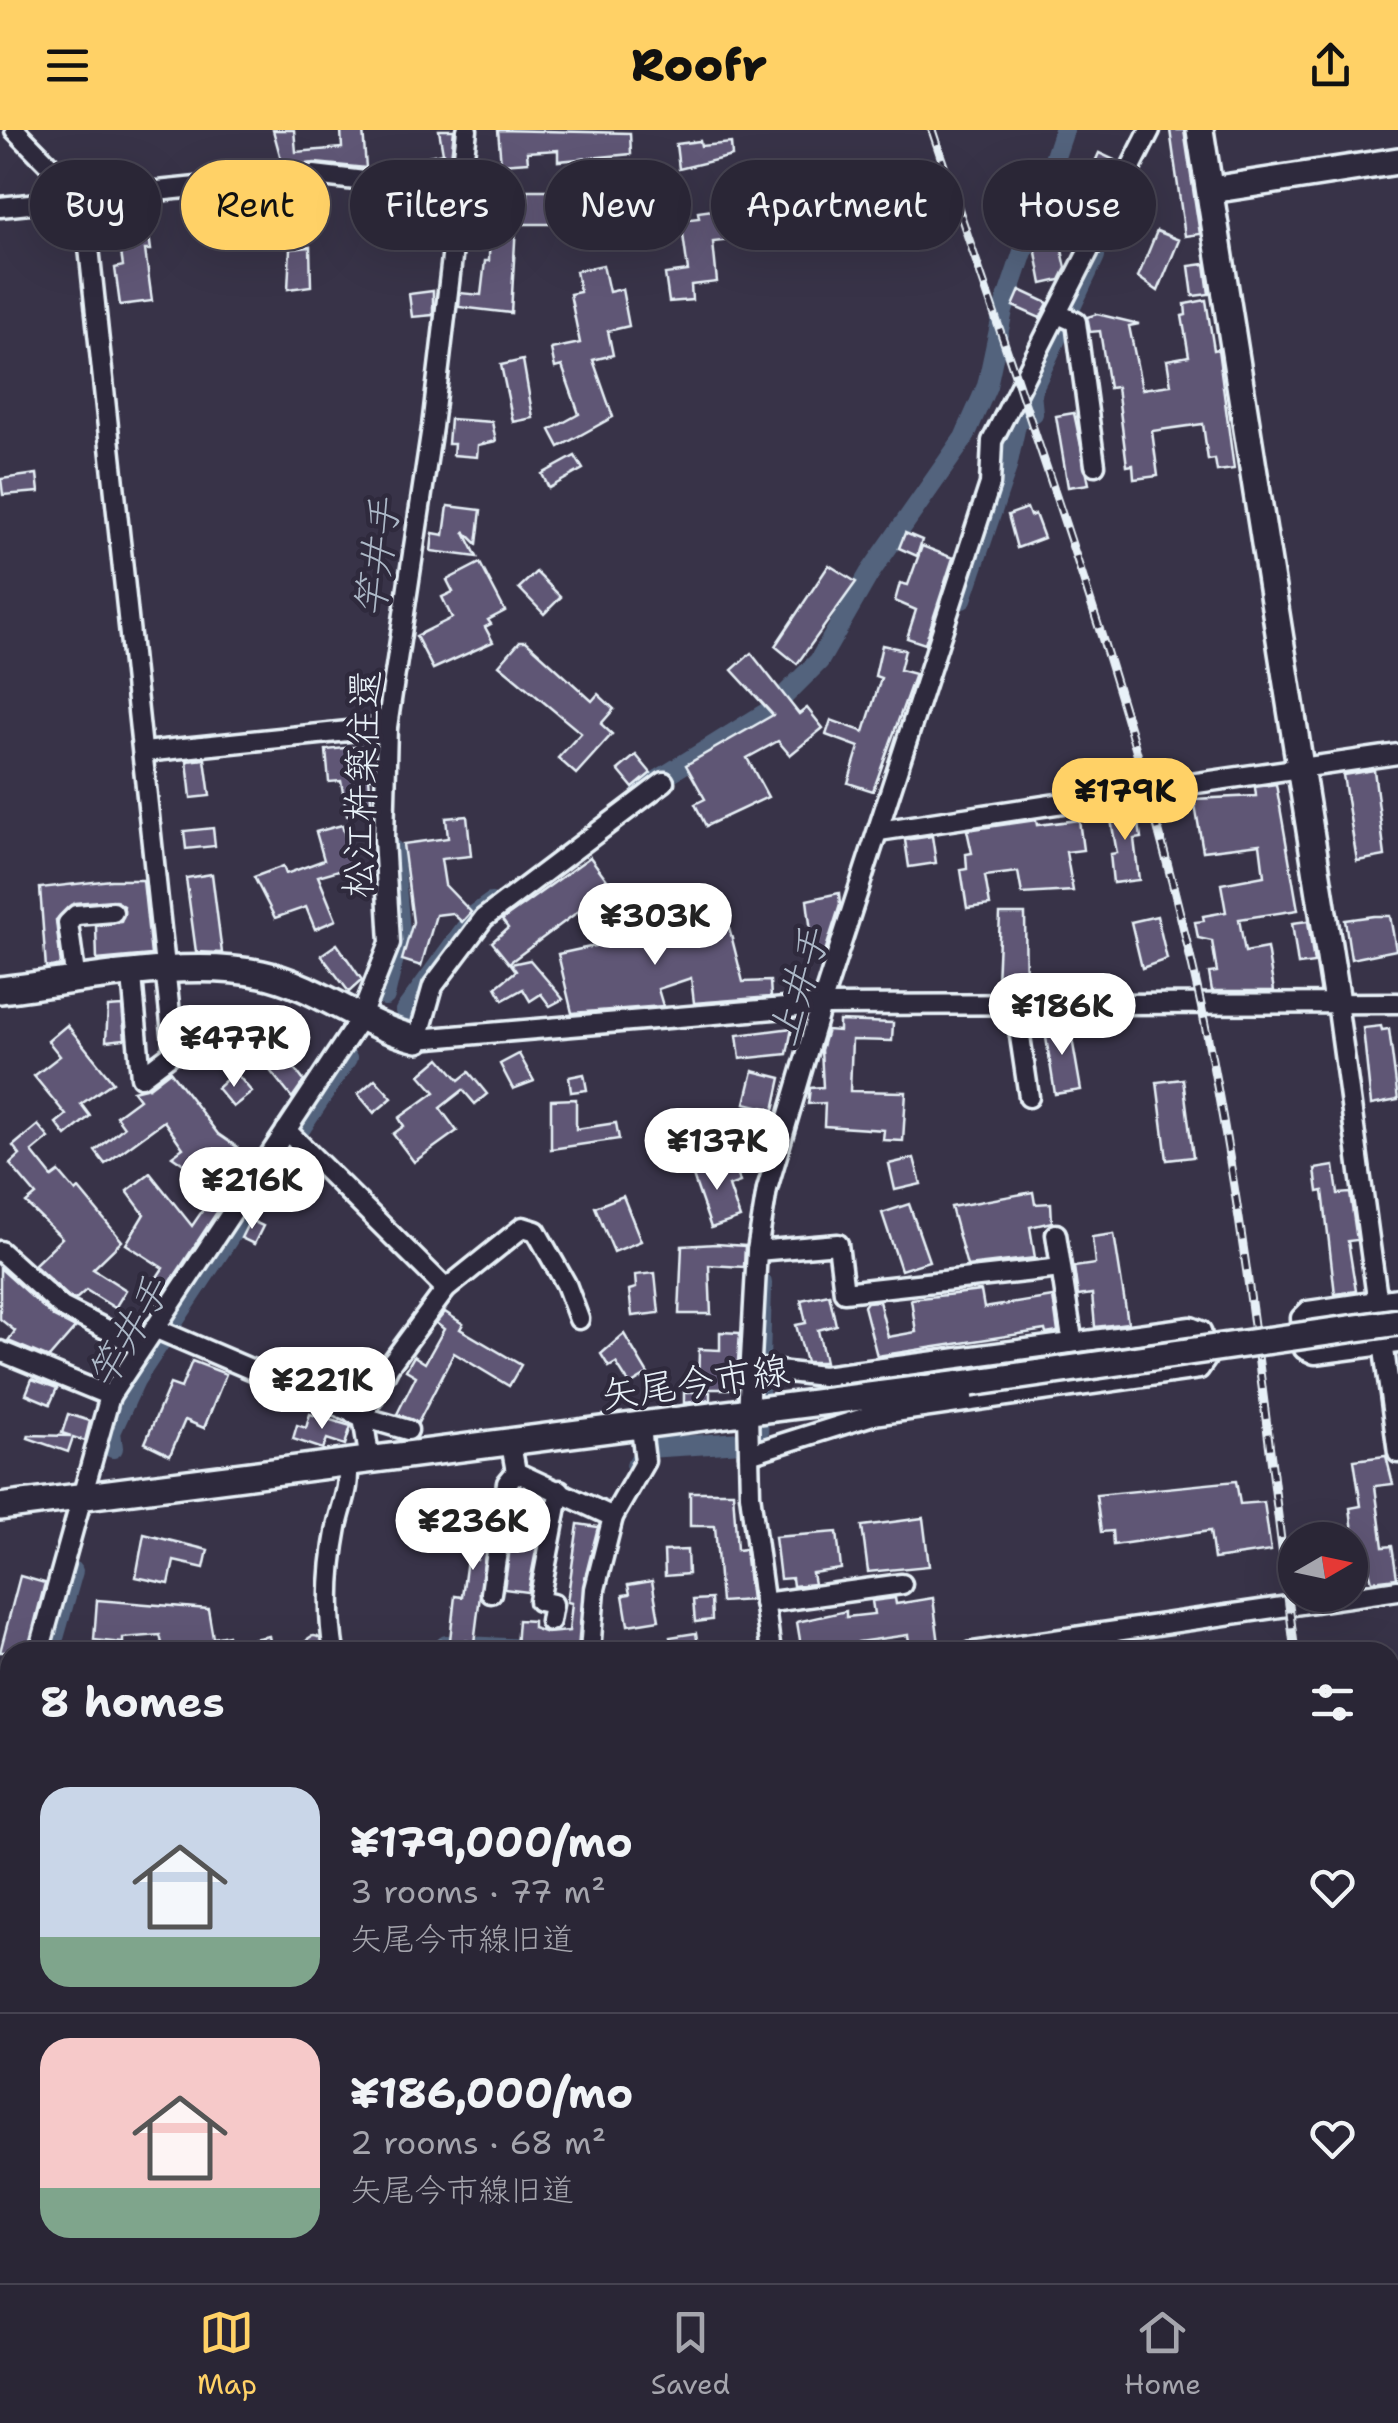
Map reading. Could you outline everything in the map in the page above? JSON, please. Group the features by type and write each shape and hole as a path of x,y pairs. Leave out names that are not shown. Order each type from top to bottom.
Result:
{"street":[{"path":"15,130 45,160"},
{"name":"松江杵築往還","path":"462,160 467,130"},
{"path":"770,1642 748,1413 757,1251 767,1189 821,1005 990,484 992,440 1150,130"},
{"path":"1200,130 1338,1002 1377,1301 1390,1344 1398,1453"},
{"path":"1211,190 1398,161"},
{"path":"161,192 314,175 350,179"},
{"path":"0,207 30,204"},
{"path":"89,250 174,1052 141,1077 132,976"},
{"name":"松江杵築往還","path":"41,1642 110,1396 360,1019 390,942 384,838 388,726 432,427 450,250"},
{"path":"1058,314 1076,322 1095,465"},
{"path":"144,752 388,726"},
{"path":"1162,788 1398,754"},
{"path":"418,1039 432,986 484,918 664,782"},
{"path":"879,831 1122,794"},
{"path":"76,982 68,923 76,916 114,912"},
{"path":"0,990 166,972 262,974 299,986 386,1032 418,1039 821,1005 1398,1003"},
{"path":"1015,1002 1029,1097"},
{"path":"286,1130 446,1289"},
{"path":"332,1642 327,1610 337,1527 349,1478 358,1464 363,1416 389,1366 446,1289 523,1227 536,1231 566,1284 579,1319"},
{"path":"1056,1234 1070,1332"},
{"path":"757,1251 838,1244 844,1292 1061,1268"},
{"path":"0,1251 62,1307 141,1347"},
{"path":"1390,1344 1315,1354 1304,1350 1301,1318 1308,1312 1398,1298"},
{"name":"矢尾今市線","path":"0,1507 640,1428 1398,1322"},
{"path":"749,1454 873,1415 1199,1369 1206,1359 1201,1330 1191,1326 823,1376 751,1368"},
{"path":"154,1328 363,1416 408,1430"},
{"path":"0,1351 110,1396"},
{"path":"591,1642 595,1589 613,1517 646,1461 640,1428"},
{"path":"491,1593 507,1483 516,1472 511,1444"},
{"path":"516,1472 613,1517"},
{"path":"550,1620 553,1604 539,1601 560,1490"},
{"path":"764,1602 902,1584"},
{"path":"1041,1642 1398,1590"}],"building":[{"path":"273,130 294,130 296,152 342,148 341,130 363,130 365,160 350,160 350,166 330,164 330,160 281,160"},
{"path":"439,130 454,130 451,160 409,160 443,153"},
{"path":"498,130 630,133 631,154 558,160 558,150 527,152 528,162 501,160"},
{"path":"1170,130 1184,130 1200,234 1185,236"},
{"path":"731,143 732,156 691,166 691,160 678,160 676,144"},
{"path":"1099,153 1115,160 1096,160"},
{"path":"528,190 545,190 545,224 525,224"},
{"path":"711,210 711,250 717,282 691,285 692,300 669,302 665,274 688,271 685,250 691,250 691,219 699,218 698,212"},
{"path":"1156,233 1179,240 1158,291 1138,277 1149,250 1156,250"},
{"path":"121,250 145,250 152,301 120,305 115,268 123,266"},
{"path":"290,250 310,250 311,286 288,289"},
{"path":"489,250 515,250 511,313 459,307 460,293 481,295 485,261 489,261"},
{"path":"1036,250 1062,250 1066,268 1060,280 1042,284"},
{"path":"1205,264 1209,294 1193,296 1189,266"},
{"path":"603,265 609,292 622,289 629,326 608,331 613,355 593,360 613,417 559,447 550,430 579,414 562,366 555,368 551,349 580,343 570,294 580,292 576,271"},
{"path":"1020,290 1048,303 1040,318 1013,306"},
{"path":"433,291 433,315 412,317 409,294"},
{"path":"1206,300 1214,350 1218,349 1234,469 1217,471 1215,459 1208,460 1203,424 1152,431 1158,476 1134,479 1133,465 1127,466 1117,387 1109,388 1100,331 1090,332 1087,317 1097,314 1139,324 1129,326 1142,389 1171,385 1167,360 1189,356 1182,316 1186,315 1185,304"},
{"path":"523,360 533,418 513,422 501,365"},
{"path":"1074,413 1089,484 1068,487 1056,416"},
{"path":"450,419 492,422 496,441 478,445 477,457 453,455 454,444 448,444"},
{"path":"575,456 583,469 549,488 542,474"},
{"path":"37,474 39,492 3,495 1,479"},
{"path":"448,506 481,510 477,544 464,531 477,557 431,551 433,533 444,535"},
{"path":"1027,508 1030,516 1035,514 1044,538 1017,548 1008,515"},
{"path":"905,533 922,540 917,556 899,548"},
{"path":"922,546 953,558 925,644 907,638 916,610 895,601 900,583 908,585"},
{"path":"480,563 505,611 488,620 491,624 485,627 493,642 433,669 416,636 452,618 442,597 453,592 447,580"},
{"path":"829,565 856,582 797,664 775,646"},
{"path":"536,572 561,597 544,614 519,588"},
{"path":"520,641 526,641 592,701 598,694 614,709 601,724 612,734 576,774 558,758 581,733 499,665"},
{"path":"882,645 905,650 900,670 915,674 873,791 848,783 859,747 826,735 831,720 864,732 881,678 875,676"},
{"path":"751,653 799,714 807,708 823,728 790,755 778,741 747,758 768,797 706,826 695,804 705,799 686,765 773,715 732,670"},
{"path":"374,745 373,778 369,778 372,810 347,815 341,781 329,782 326,750"},
{"path":"636,755 651,773 633,788 618,770"},
{"path":"205,759 210,796 191,798 187,761"},
{"path":"1374,770 1385,856 1357,861 1343,775"},
{"path":"1276,784 1298,910 1239,919 1245,952 1267,948 1274,991 1212,991 1209,973 1217,972 1212,941 1198,938 1195,922 1204,921 1203,916 1226,912 1221,884 1264,876 1260,844 1203,851 1194,799 1256,796 1255,787"},
{"path":"1136,803 1141,838 1134,839 1139,880 1113,883 1110,854 1117,853 1109,809"},
{"path":"467,816 471,856 441,859 445,885 471,912 462,922 452,913 436,915 421,966 402,960 413,922 403,844 448,838 446,818"},
{"path":"1036,820 1037,825 1079,820 1083,850 1066,852 1073,891 1022,894 1018,872 985,876 990,905 967,908 961,870 967,869 966,854 972,853 967,830"},
{"path":"342,825 353,866 318,876 336,920 315,929 306,907 275,918 254,877 283,866 286,874 324,860 316,832"},
{"path":"213,828 215,846 186,849 184,831"},
{"path":"932,836 936,863 909,867 905,840"},
{"path":"590,857 621,899 592,920 583,908 509,963 492,942 508,928 502,920"},
{"path":"212,874 222,953 196,952 186,878"},
{"path":"143,880 151,955 97,960 96,926 121,922 124,906 113,900 75,903 56,920 61,965 46,968 40,888"},
{"path":"839,893 840,905 824,955 794,954 796,938 812,940 807,900"},
{"path":"665,901 677,943 729,927 743,982 770,981 771,997 694,1003 691,978 658,989 663,1006 572,1013 558,954 636,937 633,926 642,924 637,909"},
{"path":"1000,914 1025,914 1026,992 1004,992 1004,984 997,984"},
{"path":"1157,916 1167,959 1142,968 1131,922"},
{"path":"1390,916 1396,950 1351,959 1345,920"},
{"path":"1308,921 1314,963 1298,965 1292,923"},
{"path":"337,944 362,980 349,992 321,955"},
{"path":"530,960 563,999 550,1006 541,994 530,1001 523,989 503,1000 496,987 516,971 511,964"},
{"path":"122,1006 125,1039 106,1041 108,1007"},
{"path":"285,1021 296,1035 283,1045 299,1064 294,1068 304,1081 292,1098 256,1053"},
{"path":"839,1021 893,1023 892,1041 852,1040 850,1091 906,1092 903,1141 883,1140 884,1130 824,1126 825,1103 808,1104 810,1088 823,1087 821,1050 827,1030 839,1031"},
{"path":"1069,1021 1081,1090 1055,1094 1044,1025"},
{"path":"67,1025 113,1082 81,1104 90,1116 66,1136 56,1123 66,1115 34,1076 60,1056 48,1041"},
{"path":"1381,1026 1382,1030 1389,1029 1398,1100 1371,1105 1363,1028"},
{"path":"792,1028 787,1054 740,1059 737,1035"},
{"path":"519,1054 534,1081 513,1089 500,1064"},
{"path":"440,1058 459,1080 469,1072 487,1094 475,1104 463,1090 440,1108 457,1131 414,1162 393,1134 404,1126 399,1118 435,1092 420,1075"},
{"path":"170,1071 218,1134 237,1147 227,1161 243,1173 158,1301 146,1294 163,1268 126,1244 144,1214 127,1191 150,1173 192,1226 218,1188 172,1156 183,1148 164,1121 105,1164 95,1151 124,1127 116,1116 139,1099 133,1091 149,1087"},
{"path":"753,1071 781,1078 774,1110 745,1103"},
{"path":"235,1072 252,1092 233,1107 217,1088"},
{"path":"584,1074 587,1090 571,1092 569,1077"},
{"path":"375,1079 392,1098 374,1113 358,1094"},
{"path":"1183,1079 1193,1157 1167,1160 1157,1082"},
{"path":"576,1099 576,1129 616,1123 619,1139 551,1149 551,1100"},
{"path":"38,1125 49,1138 32,1152 52,1177 59,1172 76,1192 79,1189 122,1241 93,1269 126,1290 115,1308 86,1290 75,1300 69,1297 34,1265 62,1238 26,1203 36,1195 10,1164 20,1155 13,1146"},
{"path":"914,1158 921,1184 895,1190 889,1164"},
{"path":"720,1160 724,1172 736,1169 740,1182 729,1186 740,1218 711,1228 691,1170"},
{"path":"1334,1166 1338,1194 1350,1193 1357,1240 1348,1241 1356,1291 1335,1294 1323,1191 1318,1192 1315,1169"},
{"path":"1033,1192 1035,1204 1051,1203 1052,1222 1030,1227 1035,1258 967,1266 951,1207"},
{"path":"623,1196 641,1241 614,1252 595,1207"},
{"path":"909,1204 929,1261 901,1270 882,1213"},
{"path":"250,1220 263,1226 254,1244 241,1238"},
{"path":"1114,1234 1128,1323 1095,1327 1092,1294 1078,1296 1074,1267 1095,1264 1092,1237"},
{"path":"682,1246 745,1246 744,1267 709,1265 711,1314 679,1314"},
{"path":"0,1268 54,1317 75,1328 49,1358 8,1341 15,1331 0,1319"},
{"path":"655,1273 659,1313 632,1316 629,1290 636,1288 635,1275"},
{"path":"981,1291 984,1308 1053,1297 1058,1332 1046,1334 1045,1330 877,1356 864,1306 867,1302 879,1301 888,1337 916,1332 911,1299"},
{"path":"829,1294 836,1325 818,1330 825,1362 806,1362 796,1325 806,1323 801,1300"},
{"path":"445,1312 463,1324 460,1329 521,1365 509,1386 454,1353 418,1423 397,1414 416,1376 406,1370 414,1356 425,1363 444,1329 436,1323"},
{"path":"720,1332 740,1333 736,1389 698,1389 699,1349 720,1350"},
{"path":"624,1334 648,1374 630,1385 616,1363 609,1367 601,1354"},
{"path":"192,1361 226,1374 204,1428 185,1420 170,1455 145,1443 170,1384 181,1388"},
{"path":"346,1378 365,1386 357,1401 340,1394"},
{"path":"32,1379 57,1388 50,1404 26,1394"},
{"path":"684,1392 710,1392 710,1400 684,1403"},
{"path":"68,1414 90,1421 85,1441 73,1437 68,1452 28,1438 71,1436 62,1433"},
{"path":"310,1414 351,1426 345,1445 327,1439 323,1449 293,1439 297,1425 306,1428"},
{"path":"1386,1456 1393,1484 1375,1486 1383,1547 1392,1546 1397,1578 1372,1581 1368,1522 1352,1522 1350,1508 1361,1506 1354,1460"},
{"path":"1236,1481 1240,1504 1264,1502 1271,1551 1214,1559 1210,1531 1113,1545 1112,1531 1101,1532 1096,1495"},
{"path":"474,1490 493,1493 474,1642 450,1640 455,1596 462,1597 467,1559 477,1560 481,1538 469,1524"},
{"path":"690,1492 733,1492 737,1550 745,1549 751,1600 721,1602 715,1526 690,1526"},
{"path":"517,1499 545,1504 528,1592 504,1589"},
{"path":"923,1518 929,1566 868,1572 862,1526"},
{"path":"578,1524 598,1527 583,1586 579,1642 516,1642 518,1620 533,1621 533,1628 547,1633 569,1631 572,1603 567,1602"},
{"path":"837,1532 841,1569 812,1573 814,1584 793,1586 792,1578 780,1579 775,1537"},
{"path":"144,1534 208,1550 204,1568 174,1561 169,1584 136,1577"},
{"path":"687,1550 688,1574 665,1576 664,1551"},
{"path":"20,1576 45,1583 30,1642 3,1642"},
{"path":"652,1581 659,1620 628,1625 623,1595 630,1594 628,1585"},
{"path":"895,1598 896,1604 933,1598 939,1642 909,1642 908,1635 858,1642 800,1642 797,1622 846,1611 846,1617 874,1614 872,1601"},
{"path":"711,1599 712,1620 695,1622 693,1600"},
{"path":"97,1600 208,1609 213,1638 228,1635 230,1642 162,1642 160,1635 123,1638 123,1642 94,1640"},
{"path":"696,1633 697,1642 671,1642 670,1637"},
{"path":"269,1636 270,1642 236,1642"},
{"path":"314,1636 321,1642 307,1642"}],"waterway":[{"path":"642,790 769,711 819,661 869,574 964,438 987,386 1003,311 1064,130"},
{"name":"上井手","path":"962,599 1007,467 1017,420 1033,413 1031,392 1095,256"},
{"name":"竿井手","path":"385,996 400,932 393,850"},
{"path":"405,1011 476,914 491,903"},
{"name":"竿井手","path":"113,1448 111,1432 135,1380 347,1058"},
{"name":"上井手","path":"636,1466 647,1448 758,1441 762,1283"},
{"name":"竿井手","path":"53,1642 73,1571"},
{"name":"上井手","path":"586,1642 587,1631"}],"railway":[{"path":"932,130 1113,673 1175,893 1231,1166 1294,1642"}]}
